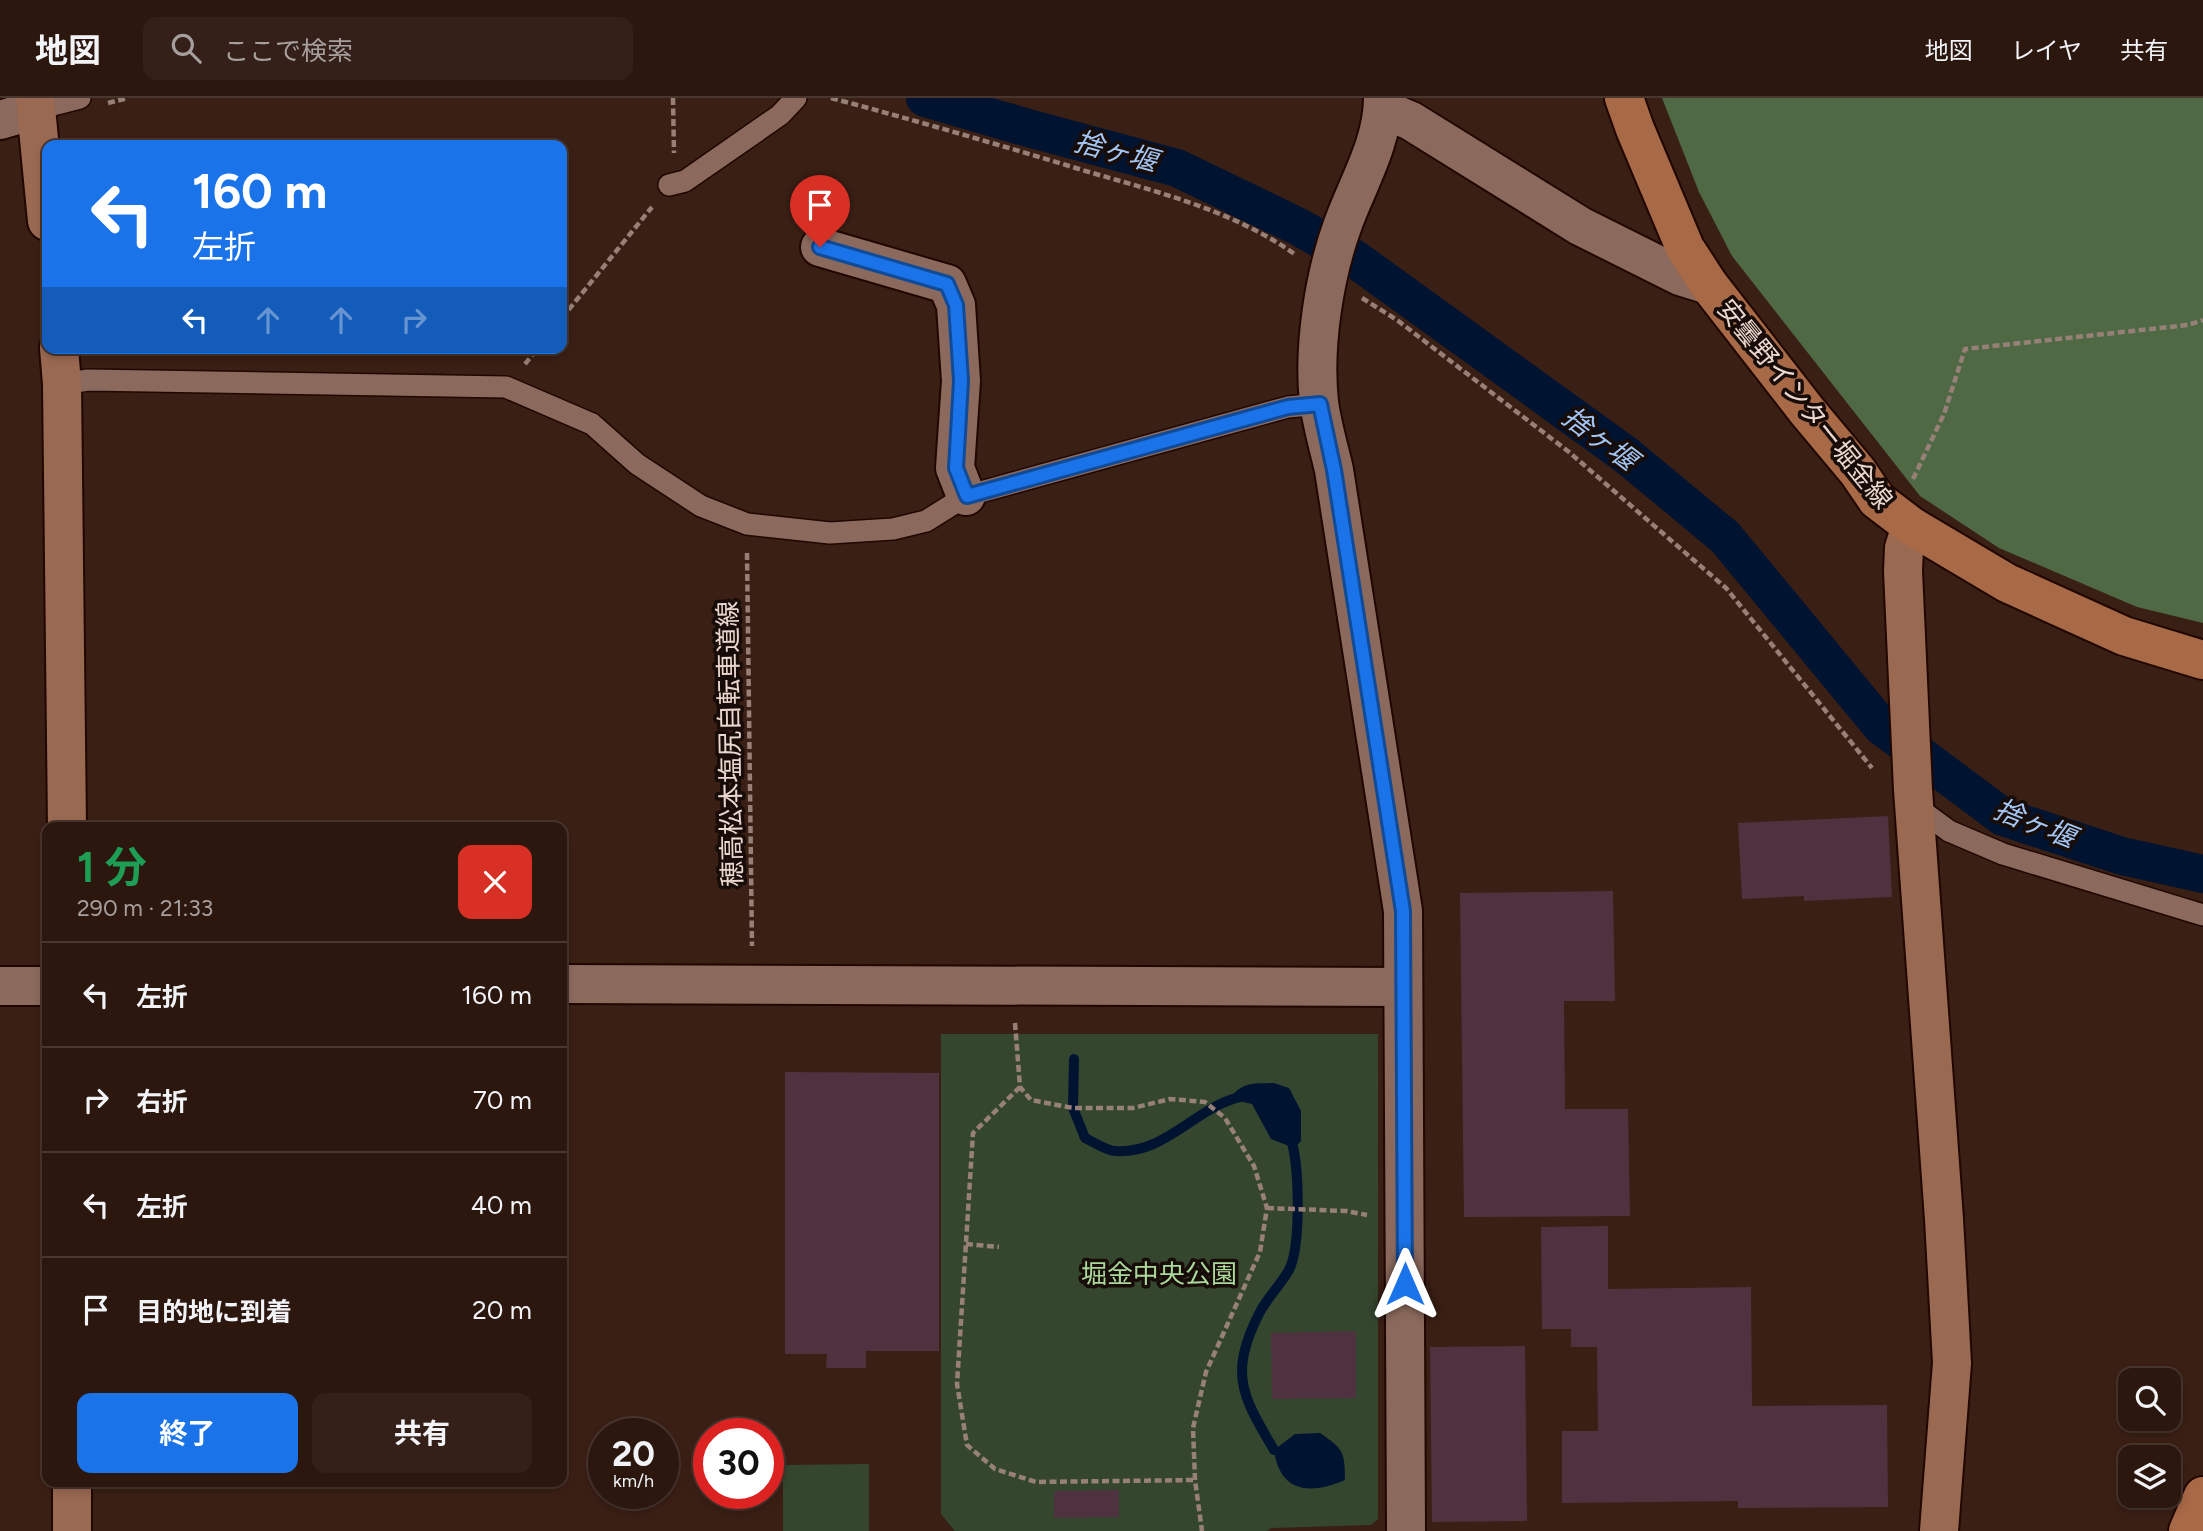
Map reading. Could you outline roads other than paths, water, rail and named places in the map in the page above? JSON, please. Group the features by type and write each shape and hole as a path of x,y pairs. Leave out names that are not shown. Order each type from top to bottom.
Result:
{"main road":[{"name":"安曇野インター堀金線","path":"1624,98 1685,248 1709,285 1858,472 1877,500 1911,526 2007,583 2124,636 2203,660"},
{"path":"2188,1531 2203,1496"}],"street":[{"path":"0,120 36,104 42,168"},
{"path":"1406,1531 1403,911 1336,484 1320,404 1317,366 1320,329 1318,263 1342,227 1380,131 1383,104 1580,226 1680,276 1709,285"},
{"path":"820,247 947,284 956,305 961,381 956,468 967,496"},
{"path":"61,366 67,822"},
{"path":"1911,526 1904,548 1903,571 1914,798 1952,1363 1939,1531"},
{"path":"567,984 1404,988"},
{"path":"0,986 42,986"},
{"path":"72,1487 72,1531"}],"lane":[{"path":"36,104 80,98"},
{"path":"669,185 685,181 780,115 796,98"},
{"path":"61,366 88,380 506,387 592,424 636,464 701,506 747,524 830,533 893,529 926,521 967,496 1288,407 1320,404"},
{"path":"1914,798 1949,831 2003,854 2203,915"}],"water":[{"path":"1274,1083 1289,1088 1301,1111 1301,1141 1294,1148 1271,1139 1252,1104 1230,1099 1244,1086"},
{"path":"1320,1433 1341,1452 1345,1480 1320,1488 1299,1487 1283,1475 1274,1450 1295,1434"}],"waterway":[{"name":"捨ヶ堰","path":"925,98 1177,168 1299,227 1355,259 1626,455 1725,537 1881,726 2003,817 2122,856 2203,874"},
{"path":"1074,1059 1073,1108 1085,1138 1115,1151 1150,1145 1166,1138 1211,1109 1244,1096"},
{"path":"1274,1450 1248,1402 1242,1363 1254,1324 1289,1270 1293,1258 1298,1204 1296,1165 1290,1137"}],"park label":[{"name":"堀金中央公園","path":"1159,1274"}]}
